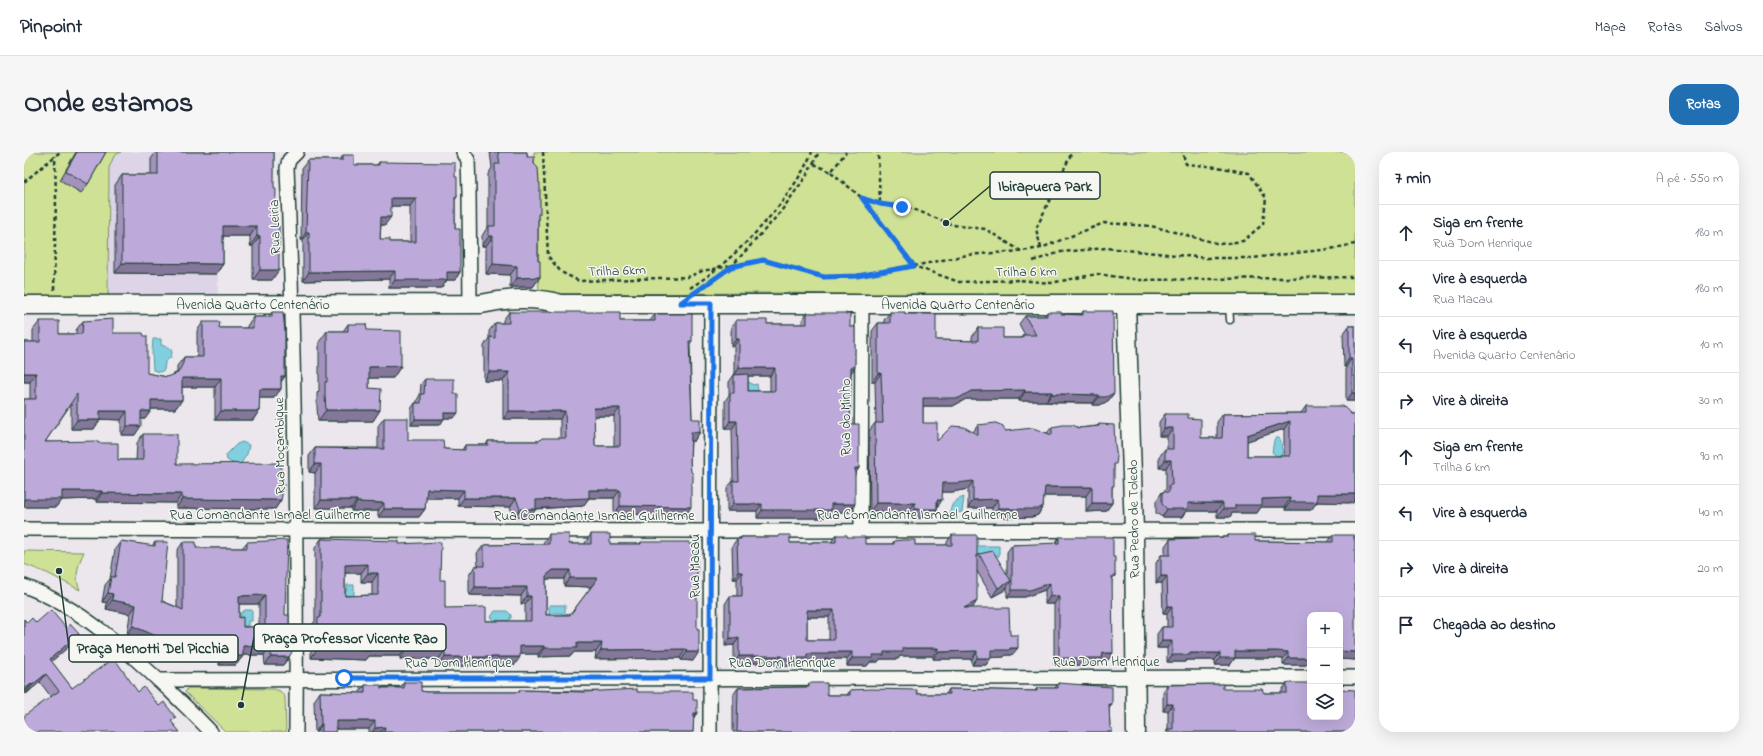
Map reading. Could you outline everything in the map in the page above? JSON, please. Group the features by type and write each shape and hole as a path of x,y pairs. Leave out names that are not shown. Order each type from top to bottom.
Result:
{"street":[{"name":"Rua Leiria","path":"293,304 287,168 289,160 297,152"},
{"path":"463,152 468,160 476,304"},
{"name":"Avenida Quarto Centenário","path":"24,305 476,304 504,299 544,299 561,304 711,303 1126,305 1229,313 1355,304"},
{"name":"Rua Macau","path":"710,732 711,303"},
{"name":"Rua Moçambique","path":"293,304 297,530 296,732"},
{"name":"Rua do Minho","path":"861,530 862,304"},
{"name":"Rua Pedro de Toledo","path":"1126,305 1134,530 1136,732"},
{"name":"Rua Comandante Ismael Guilherme","path":"24,529 710,531 1355,530"},
{"path":"24,586 60,603 102,631 158,680 211,732"},
{"name":"Rua Dom Henrique","path":"158,680 297,678 1307,677"},
{"path":"1343,677 1355,677"}],"path":[{"path":"24,182 60,152"},
{"name":"Trilha 6km","path":"543,152 548,256 561,272 579,281 688,277 702,271"},
{"path":"680,303 680,294 720,268 747,241 795,183 812,152"},
{"path":"699,289 731,267 779,214 814,164 819,152"},
{"path":"832,172 846,152"},
{"path":"878,152 880,204"},
{"path":"1041,248 1036,228 1072,152"},
{"path":"814,164 832,172 862,198 914,266 967,255 1041,248 1104,223 1152,226 1220,244 1243,241 1263,224 1266,198 1249,173 1217,167 1186,164 1182,152"},
{"path":"54,291 56,198 55,156"},
{"path":"862,198 880,204 913,208 953,225 985,229 1021,251"},
{"path":"1033,261 1062,252 1106,248 1206,258 1252,258 1330,249 1355,244"},
{"name":"Trilha 6 km","path":"702,271 731,267 763,260 824,277 857,276 914,266 959,282 1019,280 1051,282 1097,274 1140,280 1355,277"}],"shaded area":[{"path":"121,152 216,152 218,300 108,299 109,168 114,156"}],"green space":[{"path":"24,152 121,152 114,156 109,168 108,299 24,299"},
{"path":"534,152 1355,152 1355,295 928,296 786,293 539,294"},
{"path":"24,551 84,552 80,561 77,575 80,590 47,573 24,564"},
{"path":"188,688 274,689 280,691 285,697 286,732 226,732 185,692"}],"water":[{"path":"153,339 161,339 161,345 170,348 172,352 171,357 165,362 164,370 160,372 153,370"},
{"path":"749,382 753,385 757,384 758,391 743,393 743,383"},
{"path":"1279,438 1283,451 1278,457 1272,452 1274,440"},
{"path":"242,442 249,445 247,454 240,465 236,465 227,460 226,455 237,444"},
{"path":"964,497 962,512 949,514 954,503"},
{"path":"975,546 999,546 999,556 975,556"},
{"path":"347,585 354,585 354,599 342,599 342,592 347,590"},
{"path":"549,605 565,605 565,615 562,615 562,613 553,613 553,615 549,615"},
{"path":"245,610 252,610 252,621 248,621 248,626 240,626 241,613"},
{"path":"495,611 507,611 511,615 511,618 507,621 495,621 491,617"}],"building":[{"path":"77,152 106,152 88,184 66,171"},
{"path":"158,152 274,152 274,188 276,188 275,226 279,226 279,270 260,270 260,236 257,236 257,226 223,226 223,264 122,263 122,175 158,175"},
{"path":"498,152 527,152 527,157 534,157 534,164 538,168 540,183 540,214 538,214 538,261 540,261 540,277 517,278 517,266 493,264 493,236 489,236 489,226 495,226 495,164 500,164"},
{"path":"343,155 354,155 354,165 379,165 379,162 455,163 457,197 455,197 455,229 460,229 460,272 447,272 447,280 395,280 395,271 309,272 309,232 306,232 308,160 343,160","holes":["391,198 416,198 416,242 390,242 390,239 380,239 381,217 391,217"]},
{"path":"1083,311 1113,311 1114,393 1106,397 1099,397 1099,395 1025,392 1025,390 971,391 959,398 923,398 923,423 937,423 937,441 952,426 964,427 978,435 978,425 996,423 1003,426 1005,431 1033,428 1052,435 1052,427 1063,425 1073,425 1079,428 1099,426 1099,424 1114,425 1117,457 1116,464 1114,464 1112,503 1092,503 1092,487 1045,487 1043,506 1038,509 998,508 998,499 973,500 973,481 943,483 942,500 937,500 937,509 915,509 915,503 876,503 875,423 883,423 881,373 878,373 878,323 890,323 890,312 905,312 905,314 936,314 936,340 978,341 978,328 1003,328 1003,338 1023,338 1023,335 1036,335 1025,316 1047,316 1047,312 1083,315"},
{"path":"272,312 283,312 285,332 285,376 281,376 281,389 260,389 259,411 221,411 221,378 182,378 182,400 151,400 151,411 141,411 141,426 127,426 127,411 100,411 100,420 77,420 77,394 45,442 98,441 98,443 118,443 118,460 143,460 143,434 177,434 177,464 280,463 284,485 281,500 182,499 182,494 102,493 102,491 62,491 62,499 24,499 24,399 36,399 36,373 24,373 24,342 40,342 40,321 59,321 59,334 82,334 83,321 113,319 113,333 143,333 144,336 147,336 147,373 167,377 178,373 184,357 203,357 203,322 220,322 219,328 253,328 253,317 272,317"},
{"path":"509,312 620,312 620,321 655,321 655,314 692,314 692,341 689,341 692,419 700,419 700,432 691,432 690,462 693,482 691,484 691,507 620,506 620,490 589,490 589,498 536,500 536,509 520,509 516,498 464,498 464,490 427,489 425,509 384,509 384,503 357,502 357,500 321,500 321,464 315,464 315,448 384,449 384,418 408,418 408,440 443,440 444,449 465,450 465,445 488,445 488,441 539,441 542,438 566,438 565,411 509,411 509,372 489,372 490,337 495,338 495,323 509,323","holes":["594,408 620,408 620,446 595,446"]},
{"path":"807,313 850,314 850,327 855,327 855,367 851,367 850,424 859,424 859,468 855,468 855,504 831,504 831,510 762,510 762,504 733,504 733,481 739,481 737,421 730,421 730,393 734,393 734,375 748,374 748,391 775,391 775,368 739,368 739,339 736,339 736,320 767,320 767,324 807,324"},
{"path":"348,324 366,324 367,330 401,331 401,366 369,367 369,388 381,389 380,410 326,410 325,382 327,382 327,331 348,331"},
{"path":"1349,326 1355,326 1355,393 1352,393 1352,358 1349,358"},
{"path":"425,379 454,379 454,394 458,394 458,413 444,413 444,419 415,419 415,403 421,403 421,394 424,394"},
{"path":"1306,406 1343,406 1351,414 1355,414 1355,494 1317,494 1317,502 1290,502 1290,498 1262,499 1262,505 1235,505 1235,509 1223,509 1223,503 1188,503 1188,509 1167,509 1162,504 1162,492 1169,492 1169,485 1172,485 1171,460 1165,460 1165,449 1173,449 1173,428 1164,428 1165,414 1188,414 1188,418 1201,419 1201,438 1222,438 1223,414 1306,413","holes":["1290,421 1290,456 1247,456 1247,435"]},
{"path":"549,534 569,534 569,544 591,544 591,534 610,534 610,544 641,544 641,542 689,542 689,544 697,544 697,629 699,629 699,652 687,652 686,649 601,650 602,643 577,643 577,648 520,646 520,657 445,657 445,650 406,650 406,648 372,648 372,651 317,649 318,618 320,618 321,614 321,539 399,541 399,544 441,542 440,580 445,580 445,608 486,607 486,621 531,621 531,596 527,596 527,587 475,587 475,566 484,566 484,545 549,544","holes":["368,564 368,573 378,573 378,595 345,596 345,565","553,570 570,570 570,578 598,578 570,615 546,615 546,576"]},
{"path":"779,535 790,535 790,543 836,542 836,535 847,535 847,537 865,537 865,544 894,544 894,541 915,540 915,545 952,545 952,535 977,535 977,601 964,608 1009,608 1010,635 1018,635 1018,648 1010,648 1010,650 991,650 991,658 977,658 977,651 938,652 938,648 903,648 903,652 884,652 884,655 873,655 873,658 852,658 852,652 807,654 807,658 782,658 782,656 739,656 739,638 730,638 730,596 742,596 742,572 738,572 737,539 741,539 741,537 779,537","holes":["807,610 834,610 834,640 807,640"]},
{"path":"1228,535 1255,535 1255,541 1333,542 1333,535 1354,535 1355,652 1343,651 1343,612 1307,612 1307,658 1288,658 1288,652 1276,651 1235,651 1235,658 1220,658 1220,653 1190,653 1190,655 1172,655 1172,641 1162,641 1162,627 1172,627 1172,606 1168,606 1167,576 1161,576 1161,555 1170,555 1170,539 1228,537"},
{"path":"1059,537 1113,537 1115,576 1112,576 1113,653 1103,653 1102,658 1059,658 1059,597 1050,596 1050,583 1030,590 1012,590 1012,545 1059,543"},
{"path":"287,540 285,615 289,615 289,644 292,644 292,652 289,657 271,657 271,646 243,646 243,656 225,656 225,648 218,648 218,644 183,644 178,642 177,645 133,626 136,605 112,600 113,594 108,593 111,577 115,577 121,541 155,546 155,542 168,542 162,601 183,610 183,542 196,542 196,548 247,548 247,542","holes":["265,595 265,627 243,627 243,617 239,618 239,596"]},
{"path":"993,551 1011,581 998,588 979,554"},
{"path":"51,610 66,628 70,624 79,634 50,659 72,688 114,658 138,692 144,687 159,706 164,702 176,718 171,721 180,732 24,732 24,716 59,691 46,674 24,690 24,619 27,623 32,618 36,623"},
{"path":"404,682 421,682 421,691 427,692 520,692 519,690 584,692 637,689 637,692 693,692 693,700 697,700 697,713 694,713 693,732 384,732 385,727 375,728 375,721 336,721 336,732 322,732 320,692 365,693 365,685 381,685 381,688 404,688"},
{"path":"809,683 827,683 827,695 850,695 850,690 871,689 917,690 917,694 949,694 949,689 1037,691 1037,688 1058,688 1058,683 1112,687 1112,704 1109,704 1110,728 1112,728 1112,732 737,732 738,688 809,687"},
{"path":"1287,683 1307,683 1307,720 1343,720 1343,689 1355,690 1355,732 1168,732 1168,729 1173,729 1173,704 1167,704 1167,685 1223,684 1223,689 1262,689 1264,693 1287,693"}],"place":[{"name":"Ibirapuera Park","path":"946,223"},
{"name":"Praça Menotti Del Picchia","path":"59,571"},
{"name":"Praça Professor Vicente Rao","path":"241,705"}],"route":[{"path":"344,678 710,678 711,303 680,303 731,267 763,260 824,277 857,276 914,266 862,198 880,204 902,207"}]}
